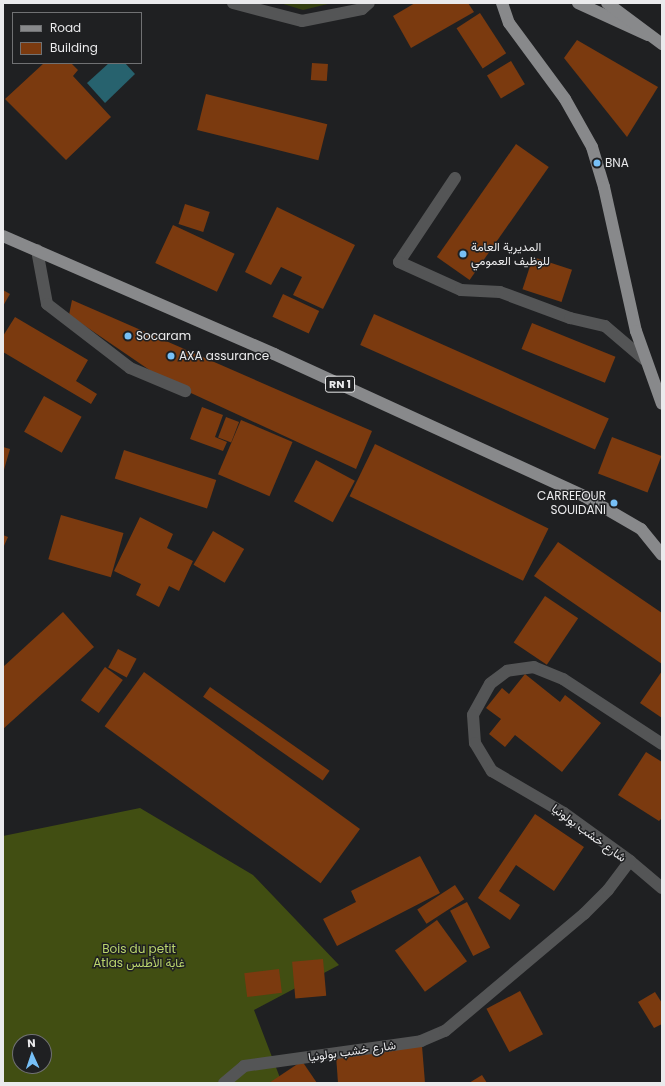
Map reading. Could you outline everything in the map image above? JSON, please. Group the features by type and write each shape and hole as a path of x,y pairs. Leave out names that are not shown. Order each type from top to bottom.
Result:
{"main road":[{"path":"502,3 509,23 565,99 592,148 604,187 645,360 662,404"},
{"path":"578,3 648,35"},
{"path":"607,3 662,44"},
{"path":"618,3 648,35"},
{"name":"RN 1","path":"3,236 266,351 584,496 641,529 662,555"}],"street":[{"path":"233,3 302,21 362,10 369,3"},
{"path":"455,178 399,262 461,290 500,292 570,318 605,326 645,360"},
{"path":"37,250 47,304 130,368 185,391"},
{"name":"شارع خشب بولونيا","path":"224,1083 244,1066 421,1041 445,1031 584,914 608,890 630,861 564,813 492,771 475,744 473,715 490,684 507,671 534,667 563,679 662,744"},
{"path":"630,861 662,888"}],"green space":[{"path":"280,3 332,3 303,10"},
{"name":"Bois du petit Atlas غابة الأطلس","path":"140,808 253,875 339,965 254,1010 282,1083 3,1083 3,836"}],"water":[{"path":"108,64 126,64 135,74 105,103 87,83"}],"building":[{"path":"415,3 468,3 474,12 411,48 393,16"},
{"path":"480,13 506,53 483,69 457,28"},
{"path":"577,40 658,87 627,137 564,58"},
{"path":"511,61 525,84 501,99 487,75"},
{"path":"312,63 328,64 327,81 311,80"},
{"path":"43,64 72,64 78,70 73,76 111,117 66,160 5,99"},
{"path":"206,94 327,124 318,160 197,130"},
{"path":"516,144 549,167 470,280 437,257"},
{"path":"185,204 210,212 203,232 179,224"},
{"path":"277,207 355,245 323,309 293,295 302,277 281,267 271,285 245,272"},
{"path":"173,225 235,254 217,292 155,263"},
{"path":"533,257 572,270 561,302 522,289"},
{"path":"3,290 10,294 3,306"},
{"path":"283,294 319,311 309,334 272,317"},
{"path":"72,300 372,431 356,469 167,382 69,315"},
{"path":"374,314 609,419 595,450 360,345"},
{"path":"15,317 88,360 76,381 97,394 91,404 3,352 3,336"},
{"path":"532,323 615,357 605,383 522,349"},
{"path":"44,396 82,417 62,453 24,432"},
{"path":"202,407 223,415 215,437 227,442 223,451 190,439"},
{"path":"226,417 239,422 231,443 218,438"},
{"path":"241,420 293,442 269,496 218,474"},
{"path":"612,437 661,456 648,492 598,473"},
{"path":"375,444 548,529 523,581 350,496"},
{"path":"3,447 10,449 3,473"},
{"path":"124,450 216,480 207,509 115,479"},
{"path":"316,460 355,481 333,522 294,501"},
{"path":"61,515 123,533 111,577 48,559"},
{"path":"140,517 173,534 167,548 193,561 179,591 169,586 159,607 136,595 141,584 114,571"},
{"path":"213,531 244,549 225,583 194,565"},
{"path":"3,535 8,537 3,548"},
{"path":"558,542 662,613 662,664 534,576"},
{"path":"545,596 578,618 547,665 514,642"},
{"path":"63,612 94,647 3,729 3,667"},
{"path":"118,649 137,659 127,677 108,668"},
{"path":"105,667 123,680 99,713 81,700"},
{"path":"662,671 662,718 640,703"},
{"path":"144,672 360,829 321,883 105,726"},
{"path":"525,674 560,702 565,695 601,723 562,772 515,735 505,747 489,734 501,719 486,708 502,688 509,694"},
{"path":"210,687 330,771 323,781 203,697"},
{"path":"646,752 662,762 662,818 659,821 618,795"},
{"path":"535,814 584,847 554,891 516,865 499,891 520,905 510,920 478,898"},
{"path":"420,856 440,893 337,946 323,919 356,902 351,891"},
{"path":"455,885 464,899 427,924 417,910"},
{"path":"467,902 490,947 473,956 450,911"},
{"path":"437,920 467,961 425,992 395,951"},
{"path":"323,959 326,996 295,999 292,962"},
{"path":"279,969 282,993 247,997 244,973"},
{"path":"520,991 543,1034 509,1052 486,1009"},
{"path":"655,992 662,1003 662,1024 654,1028 638,1002"},
{"path":"422,1046 425,1083 338,1083 336,1055"},
{"path":"302,1061 317,1083 269,1083"},
{"path":"482,1075 487,1083 469,1083"}],"place":[{"name":"BNA","path":"597,163"},
{"name":"المديرية العامة للوظيف العمومي","path":"463,254"},
{"name":"Socaram","path":"128,336"},
{"name":"AXA assurance","path":"171,356"},
{"name":"CARREFOUR SOUIDANI","path":"614,503"}]}
